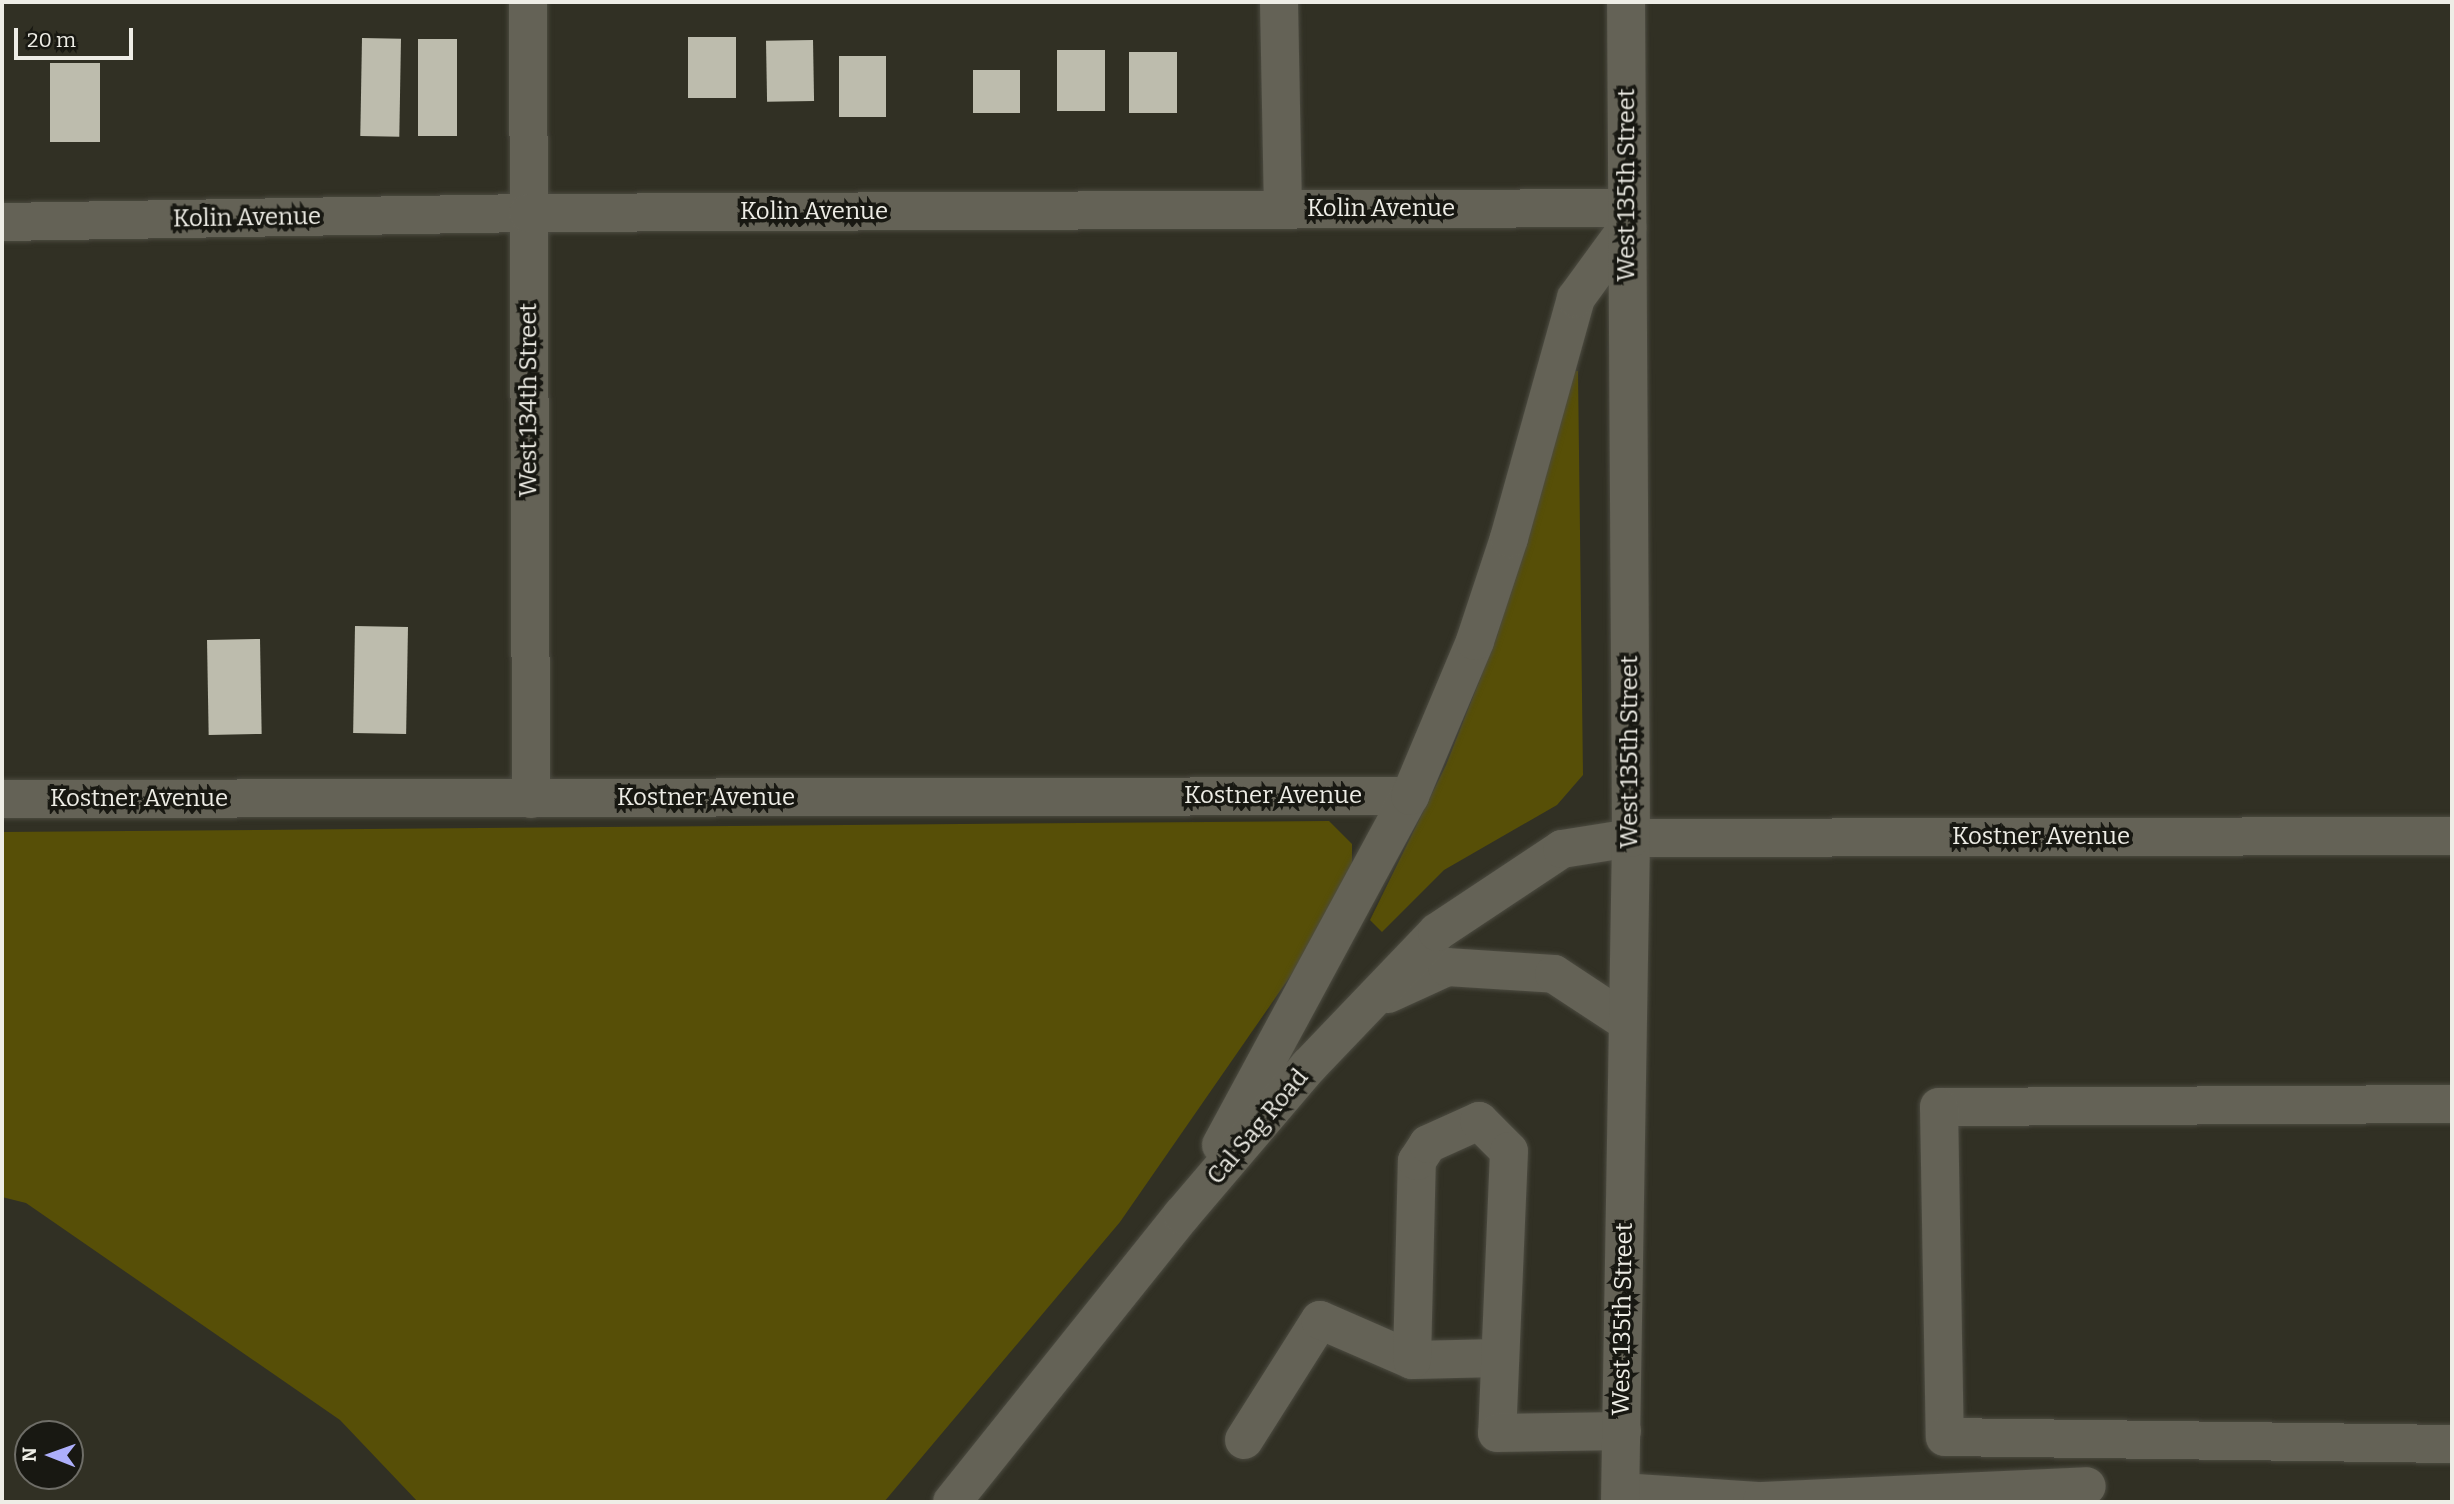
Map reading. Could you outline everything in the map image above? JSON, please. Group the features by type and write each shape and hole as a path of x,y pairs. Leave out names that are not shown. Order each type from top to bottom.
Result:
{"street":[{"name":"West 134th Street","path":"528,2 531,799"},
{"path":"1279,2 1283,209"},
{"name":"West 135th Street","path":"1621,1497 1631,838 1626,2"},
{"name":"Kolin Avenue","path":"2,222 528,213 1283,209 1627,218"},
{"path":"1182,1215 1410,796 1475,641 1509,538 1576,298 1627,218"},
{"name":"Kostner Avenue","path":"2,799 1410,796"},
{"name":"Kostner Avenue","path":"1631,838 2452,836"},
{"name":"Cal Sag Road","path":"952,1502 1182,1215 1370,1002 1437,932 1510,880 1562,849 1631,838"},
{"path":"1370,1002 1447,967 1555,974 1628,1022"},
{"path":"2452,1104 1939,1107 1945,1437 2452,1444"},
{"path":"1412,1360 1418,1161 1428,1144 1479,1121 1509,1151 1497,1433 1622,1431"},
{"path":"1244,1440 1320,1320 1412,1360 1500,1359"},
{"path":"1621,1497 1763,1502 2087,1486"}],"shaded area":[{"path":"1578,371 1583,775 1557,805 1444,870 1382,932 1370,920 1446,765 1497,636 1532,514 1564,372"},
{"path":"1329,821 1352,844 1352,869 1312,945 1120,1222 884,1502 418,1502 340,1420 26,1203 2,1197 2,832"}],"building":[{"path":"688,37 736,37 736,98 688,98"},
{"path":"362,38 401,39 399,137 360,136"},
{"path":"418,39 457,39 457,136 418,136"},
{"path":"813,40 814,101 767,102 766,41"},
{"path":"1057,50 1105,50 1105,111 1057,111"},
{"path":"1129,52 1177,52 1177,113 1129,113"},
{"path":"839,56 886,56 886,117 839,117"},
{"path":"50,63 100,63 100,142 50,142"},
{"path":"973,70 1020,70 1020,113 973,113"},
{"path":"355,626 408,627 406,734 353,733"},
{"path":"260,639 262,734 209,735 207,640"}]}
